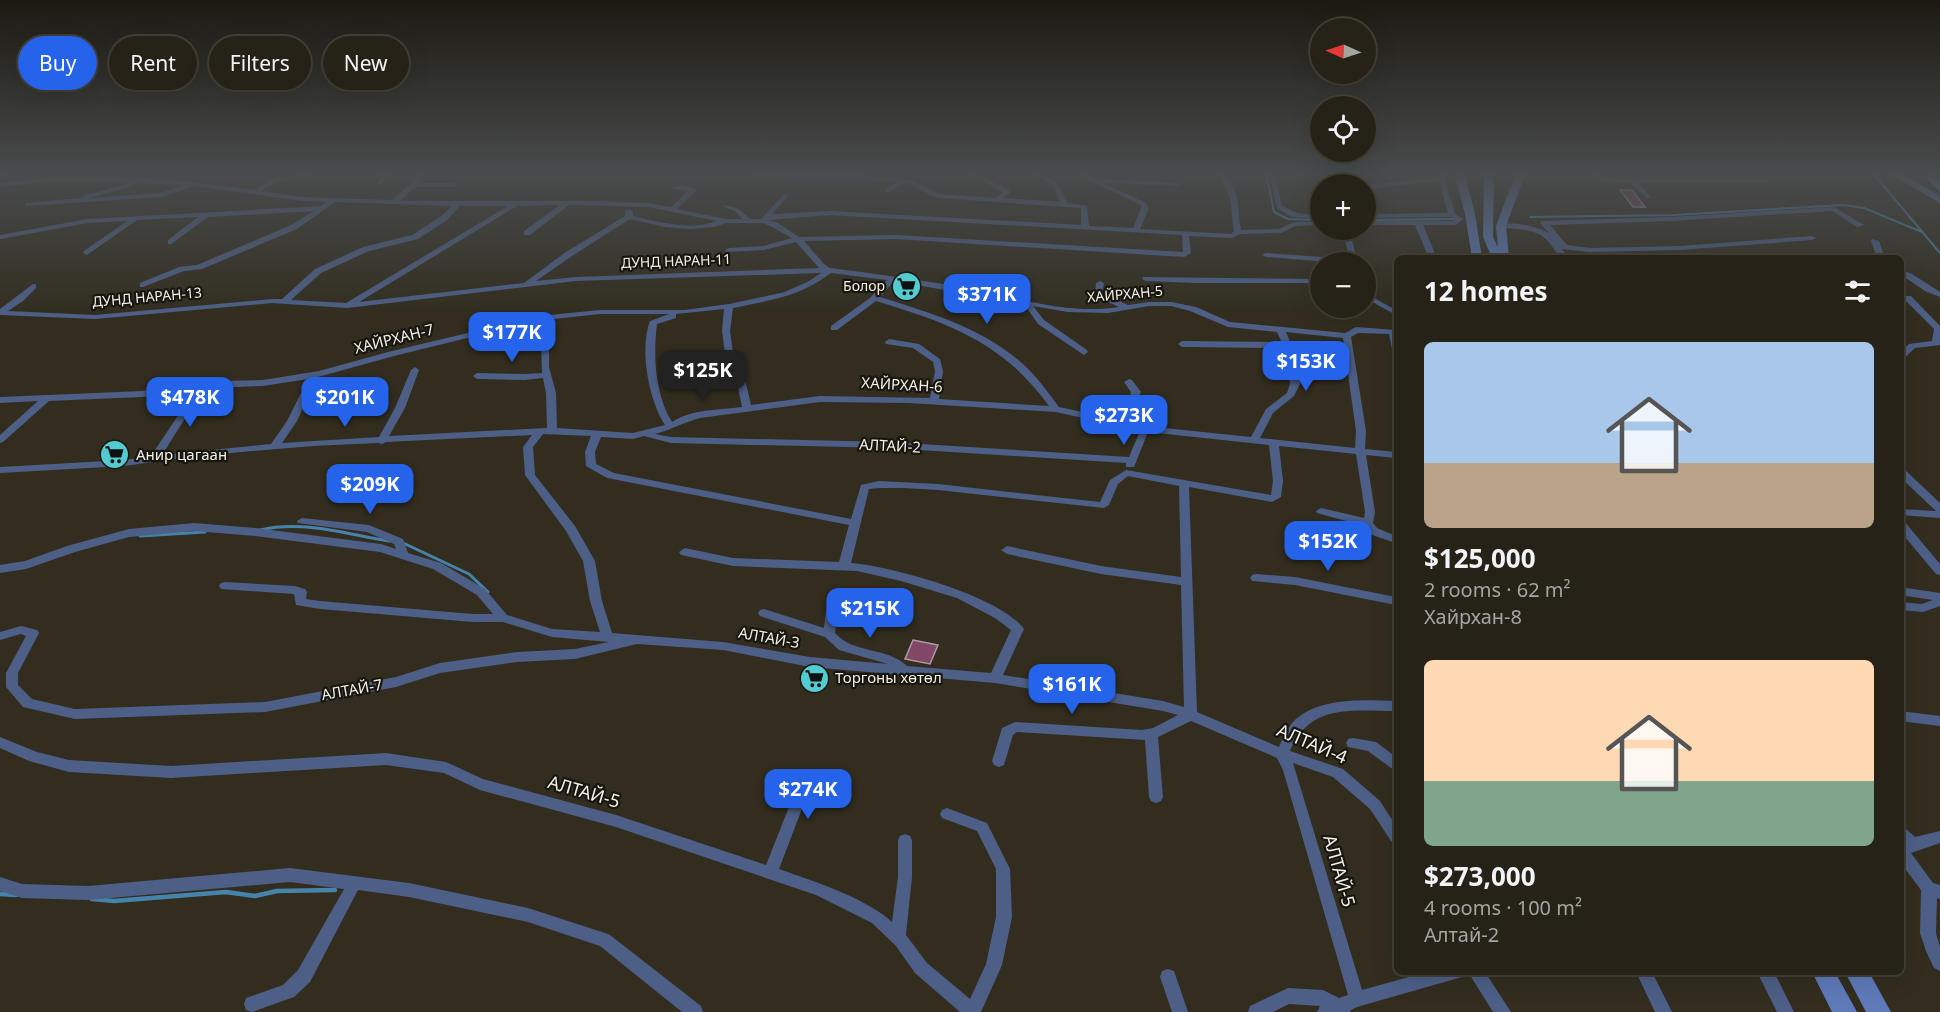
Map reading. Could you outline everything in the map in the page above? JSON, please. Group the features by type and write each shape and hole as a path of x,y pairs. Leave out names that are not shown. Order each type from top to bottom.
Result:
{"main road":[{"path":"1471,219 1477,255"},
{"path":"1488,219 1488,237 1496,255"},
{"path":"1504,219 1502,226 1504,255"},
{"path":"1825,975 1845,1012"},
{"path":"1858,975 1879,1012"}],"street":[{"path":"0,237 88,221 129,219"},
{"path":"87,253 134,219"},
{"path":"171,242 200,219"},
{"name":"ДУНД НАРАН-13","path":"143,285 182,269 199,267 294,227 306,219"},
{"path":"284,302 298,286 318,271 366,249 416,237 443,219"},
{"path":"347,306 490,219"},
{"path":"527,233 546,219"},
{"name":"ДУНД НАРАН-11","path":"526,285 569,254 625,219"},
{"path":"644,219 690,226 712,225 726,220"},
{"path":"723,219 761,219"},
{"path":"765,219 798,239 821,266 829,270 892,278 877,299 852,313 834,328"},
{"path":"952,219 1232,236 1238,232 1281,231 1291,225 1310,224"},
{"path":"1085,219 1085,226"},
{"path":"1136,229 1140,219"},
{"path":"1234,219 1238,232"},
{"path":"1376,223 1456,223 1459,219"},
{"path":"1566,248 1544,223 1664,219"},
{"path":"1851,219 1860,225"},
{"path":"1418,223 1432,255"},
{"path":"1502,226 1532,228 1544,233 1556,245 1561,255"},
{"name":"ДУНД НАРАН-11","path":"729,250 764,248 798,239 896,237 1184,255 1187,253 1188,244 1185,232"},
{"path":"1556,245 1590,250 1680,248 1812,238"},
{"path":"1875,241 1880,255"},
{"path":"1266,255 1310,258"},
{"name":"ДУНД НАРАН-11","path":"347,306 526,285 650,275 829,270"},
{"name":"ХАЙРХАН-7","path":"0,400 142,394 208,385 263,383 314,375 540,318 600,312 685,312 729,306 787,294 812,283 829,270"},
{"path":"1904,272 1922,287 1940,295"},
{"name":"ХАЙРХАН-5","path":"892,278 1027,303 1094,312 1171,304 1193,309 1228,324 1347,336 1356,330 1394,332"},
{"path":"1146,279 1310,281"},
{"path":"1100,283 1098,294 1128,308"},
{"path":"0,313 20,299 33,286"},
{"path":"1904,354 1912,346 1938,342 1938,329 1908,297"},
{"path":"877,299 962,327 995,345 1021,366 1056,409 1145,429 1394,455"},
{"path":"1376,301 1394,312"},
{"name":"ДУНД НАРАН-13","path":"0,313 95,317 213,305 284,302 347,306"},
{"path":"1027,303 1041,322 1084,352"},
{"path":"729,306 725,344 731,369 739,371 747,409"},
{"path":"0,470 124,463 274,447 552,431 647,434 671,427 666,421 655,388 649,340 653,323 685,312"},
{"path":"540,318 548,375 552,431"},
{"path":"1254,440 1269,411 1291,394 1294,384 1293,359 1281,330"},
{"path":"1347,336 1361,431 1360,451 1370,512 1368,524"},
{"path":"890,342 916,346 937,361 939,371 934,402"},
{"path":"1182,344 1276,345 1286,343"},
{"path":"364,355 376,358"},
{"path":"382,441 400,408 415,370"},
{"path":"274,447 292,421 314,375"},
{"path":"477,376 548,375"},
{"path":"1112,422 1117,415 1117,402 1134,398 1136,392 1129,382"},
{"path":"153,459 180,419 208,385"},
{"name":"ХАЙРХАН-6","path":"671,427 682,420 699,415 842,397 1056,409"},
{"path":"0,440 46,399"},
{"path":"845,566 845,558 865,487 871,483 933,487 1104,505 1114,482 1126,473 1145,429"},
{"path":"539,433 528,447 530,475 572,530 589,561 596,601 607,636"},
{"path":"597,434 590,452 591,466 611,476 856,523"},
{"name":"АЛТАЙ-2","path":"647,434 671,440 888,445 1133,460"},
{"path":"1126,473 1272,499 1276,497 1277,492 1274,443"},
{"path":"1904,475 1940,509"},
{"path":"999,761 1007,732 1015,727 1151,733 1191,715 1184,485"},
{"path":"1321,511 1368,524 1373,531 1394,539"},
{"path":"1904,512 1940,515"},
{"path":"302,520 369,530 399,542 403,555"},
{"path":"0,569 26,565 110,537 194,527 312,538 331,543 381,548 437,566 481,592 503,618"},
{"path":"1904,529 1940,571"},
{"path":"1007,550 1101,570 1186,582"},
{"path":"685,552 733,562 857,567 967,595 1018,629 996,678"},
{"path":"1256,578 1295,581 1394,601"},
{"path":"225,586 295,590 301,592 300,602 320,605 473,618 503,618 552,633 645,639"},
{"path":"1904,592 1940,597"},
{"path":"1904,606 1923,608 1940,602"},
{"path":"829,634 833,603"},
{"path":"764,614 829,634 840,646 899,664 904,671"},
{"name":"АЛТАЙ-7","path":"0,636 21,630 33,633 12,673 12,687 28,703 75,714 265,707 396,682 440,668 517,657 575,654 645,639"},
{"name":"АЛТАЙ-3","path":"645,639 723,646 810,662 996,678 1163,706 1191,715"},
{"path":"1282,754 1288,735 1316,712 1332,707 1394,706"},
{"name":"АЛТАЙ-4","path":"1191,715 1282,754 1338,773 1375,805 1394,834"},
{"path":"1904,716 1940,721"},
{"path":"1151,733 1156,797"},
{"name":"АЛТАЙ-5","path":"0,742 34,757 69,766 171,772 386,759 446,768 480,784 616,821 820,890 877,918 898,938 921,968 973,1012 994,965 1004,917 1004,870 982,827 947,814"},
{"name":"АЛТАЙ-4","path":"1353,743 1371,746 1394,763"},
{"name":"АЛТАЙ-5","path":"1282,754 1290,770 1357,999"},
{"path":"770,873 798,801 794,795 780,788"},
{"path":"1940,837 1905,849 1934,890 1926,933 1928,944 1940,963"},
{"path":"898,938 906,877 905,840"},
{"path":"0,884 22,891 88,893 290,874 409,890 528,915 605,940 695,1012"},
{"path":"252,1004 288,991 304,976 356,882"},
{"path":"1324,1012 1343,1009 1357,999 1441,975"},
{"path":"1478,975 1503,1012"},
{"path":"1646,975 1664,1012"},
{"path":"1768,975 1786,1012"},
{"path":"1168,977 1180,1012"},
{"path":"1256,1012 1288,996 1323,998 1343,1009"}],"building":[{"path":"913,640 938,645 930,664 905,659"}],"waterway":[{"path":"1295,219 1310,220"},
{"path":"1376,220 1435,219"},
{"path":"1891,219 1922,232"},
{"path":"1912,219 1940,253"},
{"path":"260,530 276,527 309,527 389,541"},
{"path":"140,536 205,532"},
{"path":"401,542 469,574 488,592"},
{"path":"92,899 114,901 226,892 255,896 277,891 335,890"},
{"path":"0,894 16,895"}],"place":[{"name":"Болор","path":"906,286"},
{"name":"Анир цагаан","path":"115,455"},
{"name":"Торгоны хөтөл","path":"814,678"}]}
